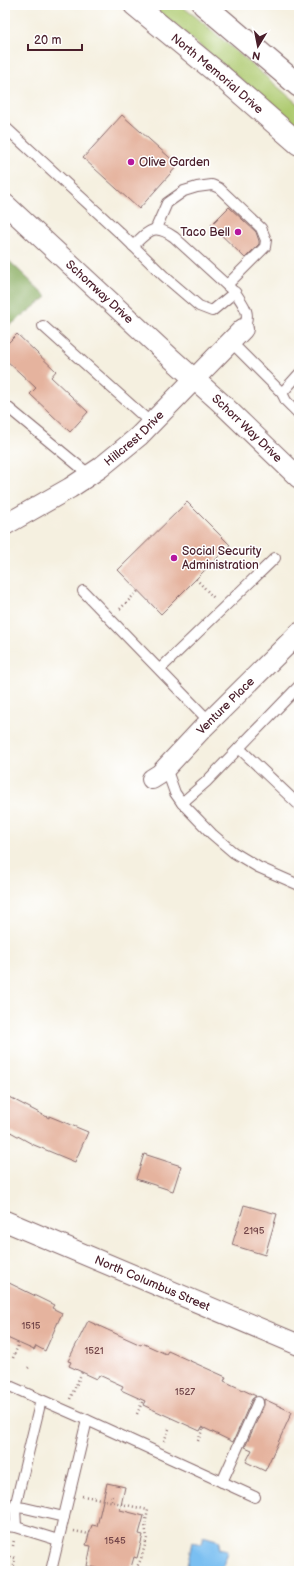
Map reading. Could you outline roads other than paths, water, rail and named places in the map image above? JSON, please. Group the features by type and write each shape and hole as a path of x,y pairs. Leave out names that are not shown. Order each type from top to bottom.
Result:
{"main road":[{"name":"North Memorial Drive","path":"135,5 220,75 299,144"},
{"path":"204,5 299,86"}],"street":[{"name":"Schorrway Drive","path":"5,204 172,359 195,378"},
{"name":"Hillcrest Drive","path":"5,525 90,476 139,436 237,335"},
{"name":"Schorr Way Drive","path":"195,378 299,478"},
{"name":"Venture Place","path":"159,774 209,721 299,632"},
{"name":"North Columbus Street","path":"5,1220 299,1345"}],"lane":[{"path":"5,127 164,276 199,306 212,311 235,292"},
{"path":"133,246 145,234 156,228 167,203 184,191 212,185 219,188 261,228 266,240 265,247 227,285"},
{"path":"156,228 164,230 174,237 235,292 246,310 248,321 237,335 282,393 286,401 299,414"},
{"path":"43,326 152,424"},
{"path":"282,393 299,374"},
{"path":"5,406 90,476"},
{"path":"160,669 274,558"},
{"path":"83,591 209,721"},
{"path":"182,803 206,782 299,686"},
{"path":"238,748 299,805"},
{"path":"159,774 182,803 212,834 233,852 258,867 299,885"},
{"path":"5,1384 255,1497"},
{"path":"16,1527 10,1507 41,1400"},
{"path":"222,1482 258,1402"},
{"path":"51,1571 87,1420"},
{"path":"10,1507 25,1508 64,1517"},
{"path":"5,1526 16,1527 58,1540"}],"water":[{"path":"203,1536 220,1541 219,1549 227,1551 222,1571 186,1571 192,1542 201,1544"}],"place":[{"name":"Olive Garden","path":"131,162"},
{"name":"Taco Bell","path":"238,232"},
{"name":"Social Security Administration","path":"174,558"}]}
